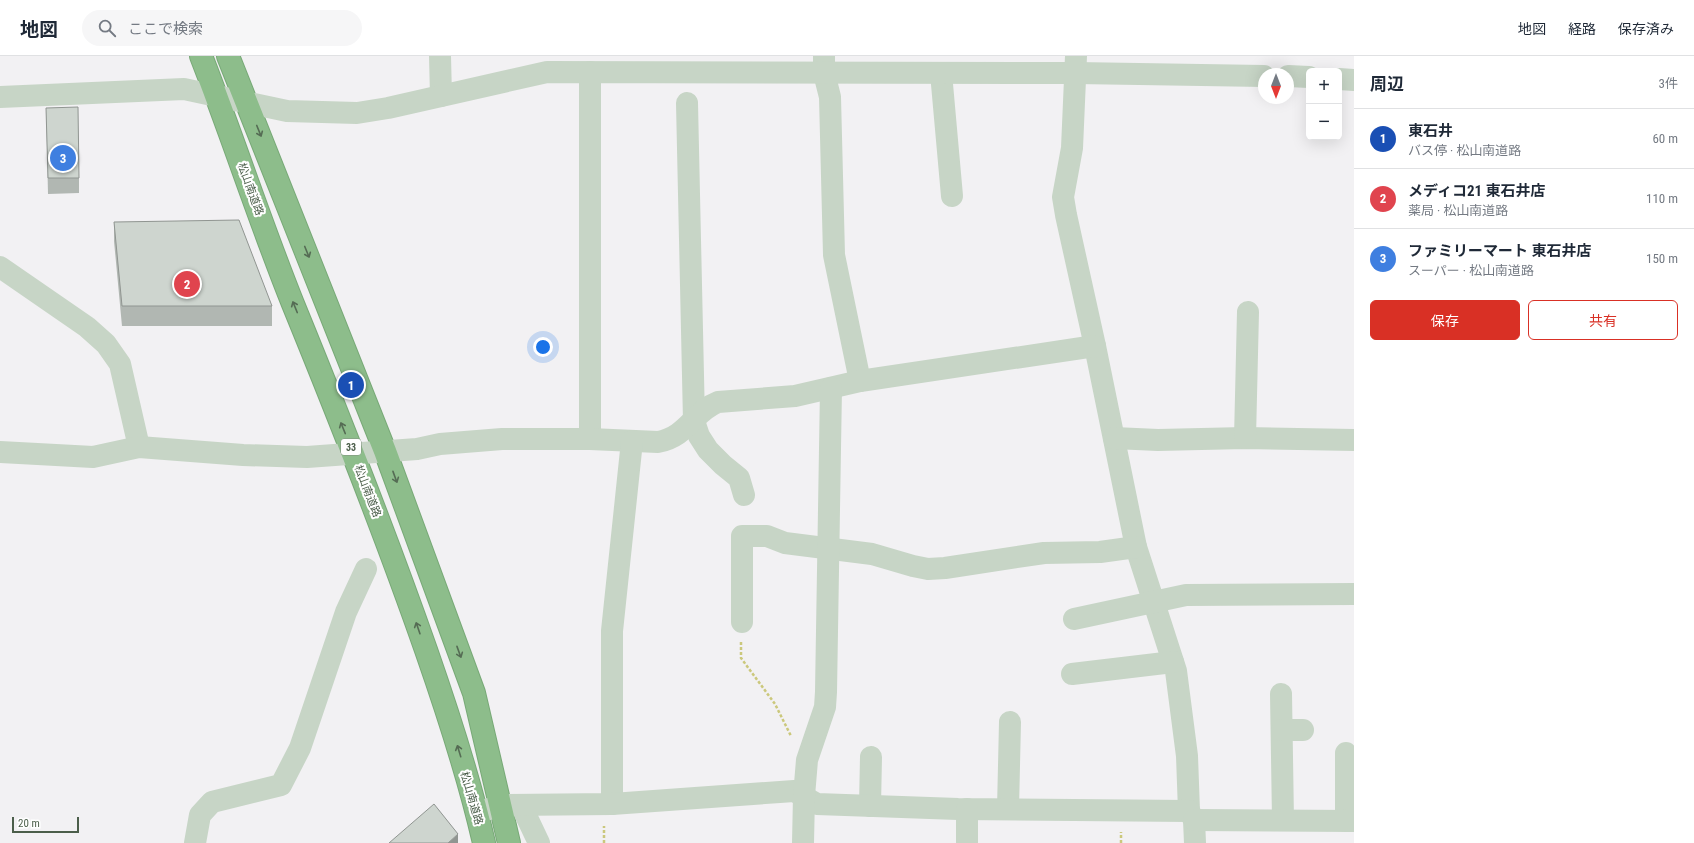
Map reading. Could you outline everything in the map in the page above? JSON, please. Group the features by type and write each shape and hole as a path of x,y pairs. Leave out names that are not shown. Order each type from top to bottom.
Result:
{"highway":[{"name":"松山南道路","path":"201,56 288,291 354,453 396,565 450,720 477,813 484,843"},
{"path":"228,56 248,103 385,451 474,693 511,805 509,843"}],"street":[{"path":"440,56 441,96"},
{"path":"0,97 184,88 287,111 358,113 441,96 548,64 590,72 824,64 941,73 1076,65 1258,76"},
{"path":"824,64 830,97 834,255 860,381"},
{"path":"1076,65 1072,148 1063,197 1136,548 1176,672 1182,711 1195,843"},
{"path":"590,72 590,439"},
{"path":"941,73 952,196"},
{"path":"1294,76 1306,77"},
{"path":"1342,79 1354,80"},
{"path":"687,103 694,420 699,436 708,450 739,478 744,495"},
{"path":"0,267 87,327 106,344 120,364 139,447"},
{"path":"1245,438 1248,312"},
{"path":"0,452 93,457 139,447 274,457 306,457 417,449 440,444 502,439 590,439 658,442 668,440 678,435 711,405 718,402 795,396 860,381 1095,346"},
{"path":"803,843 804,796 807,760 825,707 826,692 831,388"},
{"path":"1114,438 1158,440 1245,438 1354,440"},
{"path":"612,804 612,631 632,441"},
{"path":"742,622 742,536 766,536 785,543 872,554 928,569 945,568 1044,553 1100,552 1136,548"},
{"path":"195,843 200,815 212,802 281,786 300,748 346,612 366,569"},
{"path":"1074,619 1186,595 1354,594"},
{"path":"1072,674 1173,662"},
{"path":"1281,694 1283,820"},
{"path":"1008,809 1010,722"},
{"path":"1282,730 1303,730"},
{"path":"477,813 511,805 612,804 794,791 817,804 1350,821 1346,753"},
{"path":"870,806 871,757"},
{"path":"511,805 539,843"},
{"path":"967,809 967,843"}],"path":[{"path":"742,622 741,658 775,704 788,733 807,760"}],"building":[{"path":"78,107 79,178 48,178 46,108"},
{"path":"239,220 272,306 122,306 114,222"},
{"path":"434,804 458,834 448,843 389,843"}],"place":[{"name":"ファミリーマート 東石井店","path":"63,158"},
{"name":"メディコ21 東石井店","path":"187,284"},
{"name":"東石井","path":"351,385"}]}
